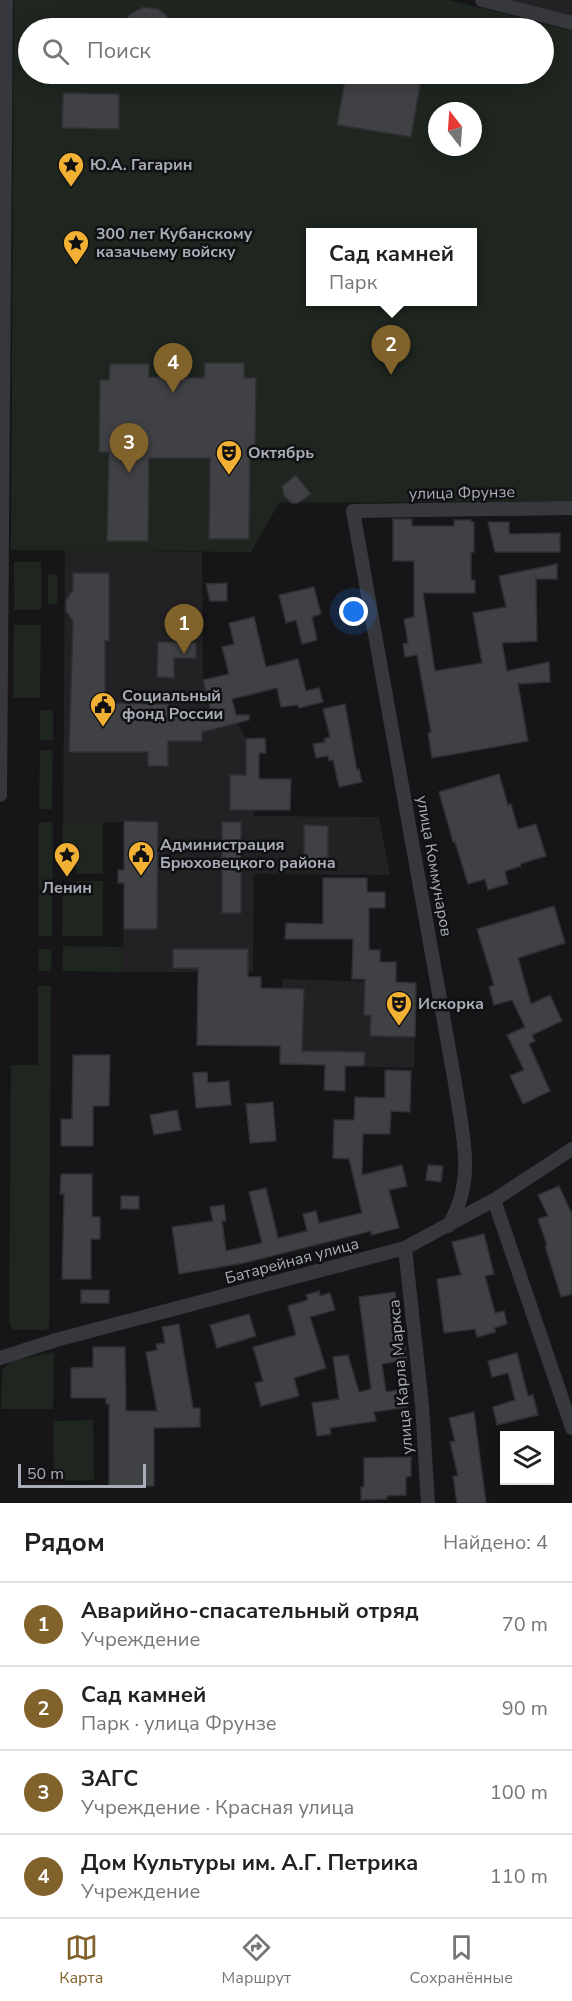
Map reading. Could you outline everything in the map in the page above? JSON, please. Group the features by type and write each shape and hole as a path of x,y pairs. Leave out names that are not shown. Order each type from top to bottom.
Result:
{"street":[{"path":"0,795 6,0"},
{"path":"482,0 552,18"},
{"path":"554,18 572,23"},
{"name":"улица Фрунзе","path":"353,511 572,508"},
{"name":"улица Коммунаров","path":"353,511 455,1083 466,1170 461,1200 448,1226"},
{"name":"Батарейная улица","path":"0,1358 56,1340 405,1248 494,1200 572,1149"},
{"path":"494,1200 572,1428"},
{"name":"улица Карла Маркса","path":"405,1248 422,1405 428,1503"}],"shaded area":[{"path":"14,0 449,0 520,18 18,18 18,84 554,84 554,26 572,31 572,501 279,503 251,552 11,550"},
{"path":"503,0 572,0 572,18"},
{"path":"65,550 202,552 203,679 226,674 238,723 246,739 246,772 254,803 254,816 379,817 390,875 254,874 253,972 123,972 124,884 118,883 118,870 124,869 124,822 63,822"},
{"path":"14,562 41,562 41,610 14,610"},
{"path":"57,574 57,604 48,604 48,575"},
{"path":"14,625 41,625 40,698 13,698"},
{"path":"40,710 53,710 53,740 40,740"},
{"path":"40,750 53,750 52,809 39,809"},
{"path":"39,822 53,822 52,937 39,936"},
{"path":"63,822 103,822 103,874 77,874 76,868 63,868"},
{"path":"77,881 103,881 103,936 62,936 63,886 76,886"},
{"path":"63,946 123,947 123,972 63,971"},
{"path":"39,949 52,949 51,971 39,971"},
{"path":"282,979 416,983 414,1068 280,1064"},
{"path":"38,986 51,986 49,1330 16,1330 11,1328 9,1320 11,1065 38,1065"},
{"path":"54,1352 53,1409 1,1409 2,1370 11,1361"},
{"path":"93,1420 94,1480 54,1481 53,1421"}],"building":[{"path":"143,7 158,9 168,18 127,18"},
{"path":"344,84 420,84 411,137 337,125"},
{"path":"63,93 119,94 119,129 62,128"},
{"path":"205,363 244,363 244,378 256,378 255,450 250,450 249,539 209,539 210,458 149,458 148,541 107,541 109,452 99,452 100,380 109,380 110,364 149,364 149,377 204,378"},
{"path":"296,475 311,494 298,503 292,503 284,496 282,486"},
{"path":"393,519 412,519 412,526 454,526 454,520 474,522 471,580 475,580 475,593 423,593 435,671 482,663 473,613 506,607 499,576 557,564 557,579 536,579 537,641 502,643 507,671 549,662 550,682 518,684 528,741 432,758 428,733 431,732 417,655 405,657 403,644 408,643 404,619 414,617 414,561 393,561"},
{"path":"488,522 509,522 509,534 560,533 560,552 495,552"},
{"path":"73,573 109,573 109,641 105,641 105,703 168,704 168,715 212,715 203,680 229,674 222,647 234,644 229,623 254,617 266,667 298,659 306,691 319,688 323,702 299,708 298,705 281,707 277,688 232,699 236,715 249,715 249,720 202,732 202,741 168,741 168,766 148,766 148,752 69,752 73,621 66,611 66,600 73,590"},
{"path":"227,583 227,601 210,601 206,584"},
{"path":"314,587 321,614 312,617 317,640 302,644 296,620 286,623 279,595"},
{"path":"158,642 196,642 196,658 174,658 174,678 157,677"},
{"path":"345,704 357,770 359,769 362,782 339,787 333,760 329,761 328,756 316,758 313,744 325,742 324,739 330,737 323,709"},
{"path":"265,738 266,753 259,753 259,779 291,779 290,810 230,810 230,775 246,775 246,739"},
{"path":"499,774 518,829 536,824 546,856 505,871 508,884 488,890 485,879 468,884 439,792"},
{"name":"Администрация Брюховецкого района","path":"124,821 158,822 157,929 124,929 124,883 118,883 118,870 124,870"},
{"path":"222,822 241,822 241,913 222,913"},
{"path":"304,825 328,826 328,864 304,864"},
{"path":"323,878 367,878 367,892 385,892 385,908 369,908 369,950 380,950 380,962 396,962 396,982 416,983 415,1037 370,1036 371,1015 364,1015 365,979 352,979 353,939 285,939 286,923 323,924"},
{"path":"554,906 565,943 518,958 531,1004 550,995 562,1021 532,1035 535,1041 529,1044 550,1091 523,1104 510,1076 524,1070 507,1035 525,1027 512,1000 494,1005 489,987 494,985 477,929"},
{"path":"173,949 248,949 248,977 261,977 261,988 304,989 302,1051 365,1052 364,1066 345,1066 345,1091 324,1090 325,1065 280,1064 280,1046 197,1045 198,968 173,968"},
{"path":"73,1055 110,1055 109,1106 93,1106 93,1146 61,1146 61,1119 72,1119"},
{"path":"385,1070 411,1071 410,1112 391,1111 390,1134 363,1134 362,1175 402,1165 407,1186 389,1190 399,1228 371,1235 371,1231 244,1263 179,1274 172,1227 213,1221 210,1207 224,1205 226,1221 222,1221 226,1251 262,1243 249,1192 266,1188 278,1238 307,1231 303,1214 316,1211 319,1223 362,1213 349,1159 333,1158 334,1120 354,1120 355,1097 385,1098"},
{"path":"207,1072 208,1083 229,1081 231,1105 196,1108 193,1073"},
{"path":"273,1102 276,1141 250,1143 246,1104"},
{"path":"177,1110 181,1130 154,1135 150,1115"},
{"path":"428,1165 443,1166 441,1182 426,1180"},
{"path":"61,1174 92,1174 92,1217 100,1217 100,1239 91,1239 91,1279 62,1279 64,1194 60,1194"},
{"path":"559,1186 572,1214 572,1294 561,1297 538,1219 548,1216 538,1195"},
{"path":"121,1196 139,1196 139,1209 121,1209"},
{"path":"484,1234 494,1274 485,1276 495,1313 504,1311 507,1324 494,1328 496,1332 477,1337 475,1329 444,1333 437,1279 461,1275 452,1242"},
{"path":"81,1290 109,1290 109,1303 81,1303"},
{"path":"319,1291 320,1296 330,1293 335,1310 310,1317 326,1368 294,1378 299,1396 261,1406 255,1383 263,1381 253,1347 296,1335 288,1306 308,1300 306,1295"},
{"path":"395,1292 407,1360 382,1364 386,1392 404,1389 407,1407 374,1412 376,1421 330,1428 331,1434 317,1436 312,1403 339,1399 333,1357 348,1355 359,1392 371,1389 359,1297"},
{"path":"249,1314 256,1336 217,1348 210,1325"},
{"path":"179,1324 193,1408 200,1408 200,1427 154,1428 154,1486 109,1486 109,1404 106,1404 106,1398 71,1398 71,1368 93,1367 93,1347 125,1347 126,1411 157,1411 146,1352 157,1350 156,1344 165,1343 162,1327"},
{"path":"517,1353 528,1396 533,1395 538,1415 497,1425 493,1407 515,1400 508,1373 492,1377 488,1361"},
{"path":"474,1412 486,1503 457,1503 453,1476 458,1476 450,1442 455,1441 449,1418"},
{"path":"411,1457 411,1476 406,1477 406,1495 387,1496 387,1499 361,1500 361,1487 364,1487 364,1458"}],"place":[{"name":"Ю.А. Гагарин","path":"71,188"},
{"name":"300 лет Кубанскому казачьему войску","path":"76,266"},
{"name":"Сад камней","path":"391,375"},
{"name":"Дом Культуры им. А.Г. Петрика","path":"173,393"},
{"name":"ЗАГС","path":"129,473"},
{"name":"Октябрь","path":"229,476"},
{"name":"Аварийно-спасательный отряд","path":"184,654"},
{"name":"Социальный фонд России","path":"103,728"},
{"name":"Администрация Брюховецкого района","path":"141,877"},
{"name":"Ленин","path":"67,878"},
{"name":"Искорка","path":"399,1027"}]}
